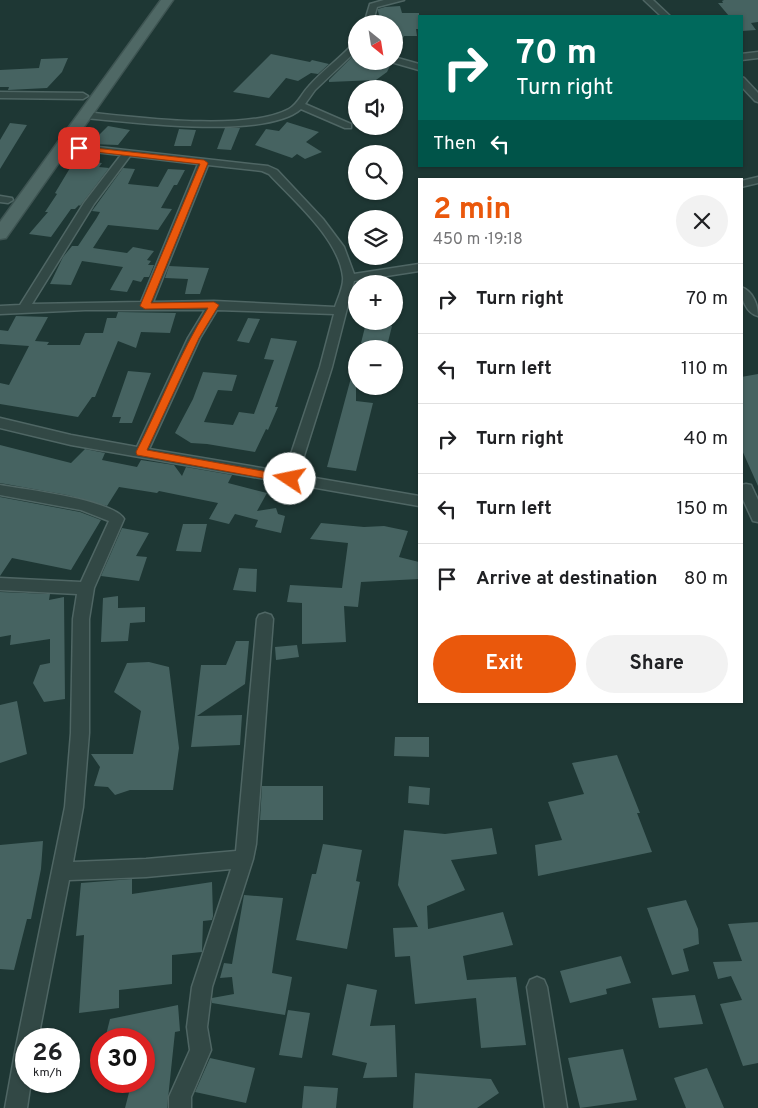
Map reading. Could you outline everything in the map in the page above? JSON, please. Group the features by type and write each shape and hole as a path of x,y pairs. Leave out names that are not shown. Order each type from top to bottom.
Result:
{"main road":[{"path":"3,203 154,0"},
{"path":"0,234 167,0"}],"street":[{"path":"370,15 373,6 381,2 400,0"},
{"path":"648,0 665,15"},
{"path":"743,58 758,55"},
{"path":"84,116 187,123 251,122 284,115 300,105 313,86 348,56"},
{"path":"403,63 418,67"},
{"path":"743,82 758,99"},
{"path":"0,95 83,96"},
{"path":"300,105 348,126"},
{"path":"63,146 204,163 264,168 273,172 319,221 340,249 348,275"},
{"path":"24,308 89,203 127,154"},
{"path":"145,306 204,163"},
{"path":"743,184 758,180"},
{"path":"368,275 418,267"},
{"path":"290,479 326,367 348,282"},
{"path":"743,293 758,312"},
{"path":"0,310 214,305 340,311"},
{"path":"141,452 194,338 214,305"},
{"path":"0,423 71,440 418,501"},
{"path":"748,489 758,517"},
{"path":"0,490 94,509 112,514 117,519 86,588 81,619 80,734 74,807 30,1028"},
{"path":"0,584 86,588"},
{"path":"180,1108 180,1096 201,1050 197,1027 202,987 244,859 252,794 265,619"},
{"path":"61,871 146,868 244,859"},
{"path":"537,987 556,1108"},
{"path":"16,1108 18,1093"}],"building":[{"path":"758,0 758,22 751,23 756,30 743,31 743,15 728,15 718,3 723,3 722,1"},
{"path":"400,6 402,13 419,13 418,29 416,29 417,36 404,36 403,38 403,15 379,15 378,9"},
{"path":"271,54 329,64 318,74 311,73 298,81 286,78 269,98 233,92"},
{"path":"68,58 62,72 47,88 8,90 9,87 0,87 0,70 39,68 41,59"},
{"path":"348,61 348,70 388,70 376,80 329,82"},
{"path":"287,122 319,132 306,142 322,152 305,159 297,154 292,158 255,145 266,129 279,131"},
{"path":"10,123 27,125 0,169 0,140"},
{"path":"108,126 130,130 118,145 90,144"},
{"path":"225,128 240,128 231,150 217,149"},
{"path":"179,129 196,130 191,146 174,146"},
{"path":"82,152 93,154 93,162 102,163 99,167 109,168 80,206 71,209 51,237 29,234 48,212 45,212 57,194 55,193 76,158"},
{"path":"123,168 135,169 128,184 158,187 168,169 185,170 161,208 172,209 158,230 108,225 93,248 127,253 133,247 154,251 147,260 151,261 148,265 154,265 149,277 144,277 141,282 133,280 127,292 110,290 123,267 82,261 71,285 50,284 63,257 72,246 78,246 96,219 100,212 92,211"},
{"path":"169,266 209,268 200,294 185,294 188,279 165,278"},
{"path":"118,312 176,313 170,333 141,332 136,348 118,341 95,397 92,397 78,417 0,404 0,383 9,385 29,346 0,344 0,330 8,331 16,316 48,317 35,341 49,342 47,345 80,345 85,333 103,333 107,318 116,318"},
{"path":"248,318 260,319 249,343 237,341"},
{"path":"364,330 391,330 388,340 362,340"},
{"path":"271,338 297,341 275,407 278,407 268,430 266,429 255,452 191,443 175,433 193,399 203,372 237,375 232,391 218,390 204,422 233,425 239,412 254,414 274,360 264,359"},
{"path":"128,371 151,373 132,423 119,423 121,417 112,417"},
{"path":"758,374 758,486 743,452 743,377"},
{"path":"348,389 348,395 356,395 356,401 373,403 356,471 327,467"},
{"path":"0,445 71,463 85,449 105,453 102,460 137,467 141,460 174,465 182,476 186,467 232,475 228,483 267,493 257,511 276,508 278,514 285,516 281,533 255,527 258,520 235,514 229,524 209,519 218,503 159,491 157,493 119,487 107,506 67,495 0,483"},
{"path":"0,497 80,512 101,520 71,570 12,558 0,576"},
{"path":"321,523 364,527 384,526 408,531 399,557 418,562 418,579 361,582 358,607 344,606 346,642 302,644 302,603 287,602 290,585 342,588 348,543 310,539"},
{"path":"183,524 207,524 201,552 176,551"},
{"path":"122,528 149,533 136,556 147,557 139,581 101,576"},
{"path":"239,568 257,569 256,592 233,590"},
{"path":"0,592 50,594 49,600 64,597 65,699 44,702 33,683 40,665 50,663 50,639 10,645 11,635 0,637"},
{"path":"118,596 118,608 145,607 145,622 130,623 128,641 101,642 103,598"},
{"path":"236,641 249,641 245,684 197,716 242,715 240,745 191,747 201,665 226,665"},
{"path":"297,645 299,657 276,660 275,647"},
{"path":"149,662 169,667 179,748 173,790 130,790 115,795 108,787 94,786 100,767 91,754 133,754 141,711 114,692 127,663"},
{"path":"17,701 27,754 0,763 0,705"},
{"path":"395,737 429,737 429,757 394,756"},
{"path":"617,755 640,813 637,813 652,852 538,876 535,845 562,840 548,802 584,794 572,763"},
{"path":"262,786 323,786 323,820 260,820"},
{"path":"409,786 430,788 429,805 408,803"},
{"path":"492,828 497,854 451,860 465,890 427,906 428,929 503,912 513,945 463,956 467,980 516,977 526,1045 481,1048 476,998 415,1004 410,956 395,957 393,928 418,927 398,885 404,830 445,834"},
{"path":"43,841 41,869 31,919 27,919 14,970 0,969 0,845"},
{"path":"323,844 362,850 356,881 360,882 347,949 296,940 312,874 316,874"},
{"path":"132,879 132,894 212,882 213,916 212,920 203,921 202,952 172,955 172,984 119,990 119,1008 79,1013 84,935 76,936 81,883"},
{"path":"244,895 283,898 272,973 292,977 285,1015 212,1003 212,998 234,994 232,977 220,978 224,963 232,964"},
{"path":"686,900 698,929 699,944 683,949 689,971 672,975 647,908"},
{"path":"758,922 758,1063 743,1066 720,1004 742,1000 731,976 718,979 713,962 742,961 728,924"},
{"path":"621,956 631,983 606,989 607,994 570,1003 560,971"},
{"path":"347,984 377,990 370,1026 395,1025 397,1077 363,1078 367,1063 332,1055"},
{"path":"695,995 703,1024 659,1028 652,998"},
{"path":"178,1005 180,1031 175,1032 167,1108 125,1108 129,1093 155,1093 155,1028 108,1028 110,1019"},
{"path":"288,1010 310,1013 302,1058 279,1055"},
{"path":"623,1049 637,1100 580,1108 568,1058"},
{"path":"210,1058 255,1068 246,1103 195,1092"},
{"path":"707,1068 724,1108 686,1108 674,1078"},
{"path":"415,1073 491,1079 499,1093 477,1108 413,1108"},
{"path":"304,1086 338,1088 336,1108 302,1108"}],"route":[{"path":"79,148 204,163 145,306 214,305 194,338 141,452 290,479"}]}
